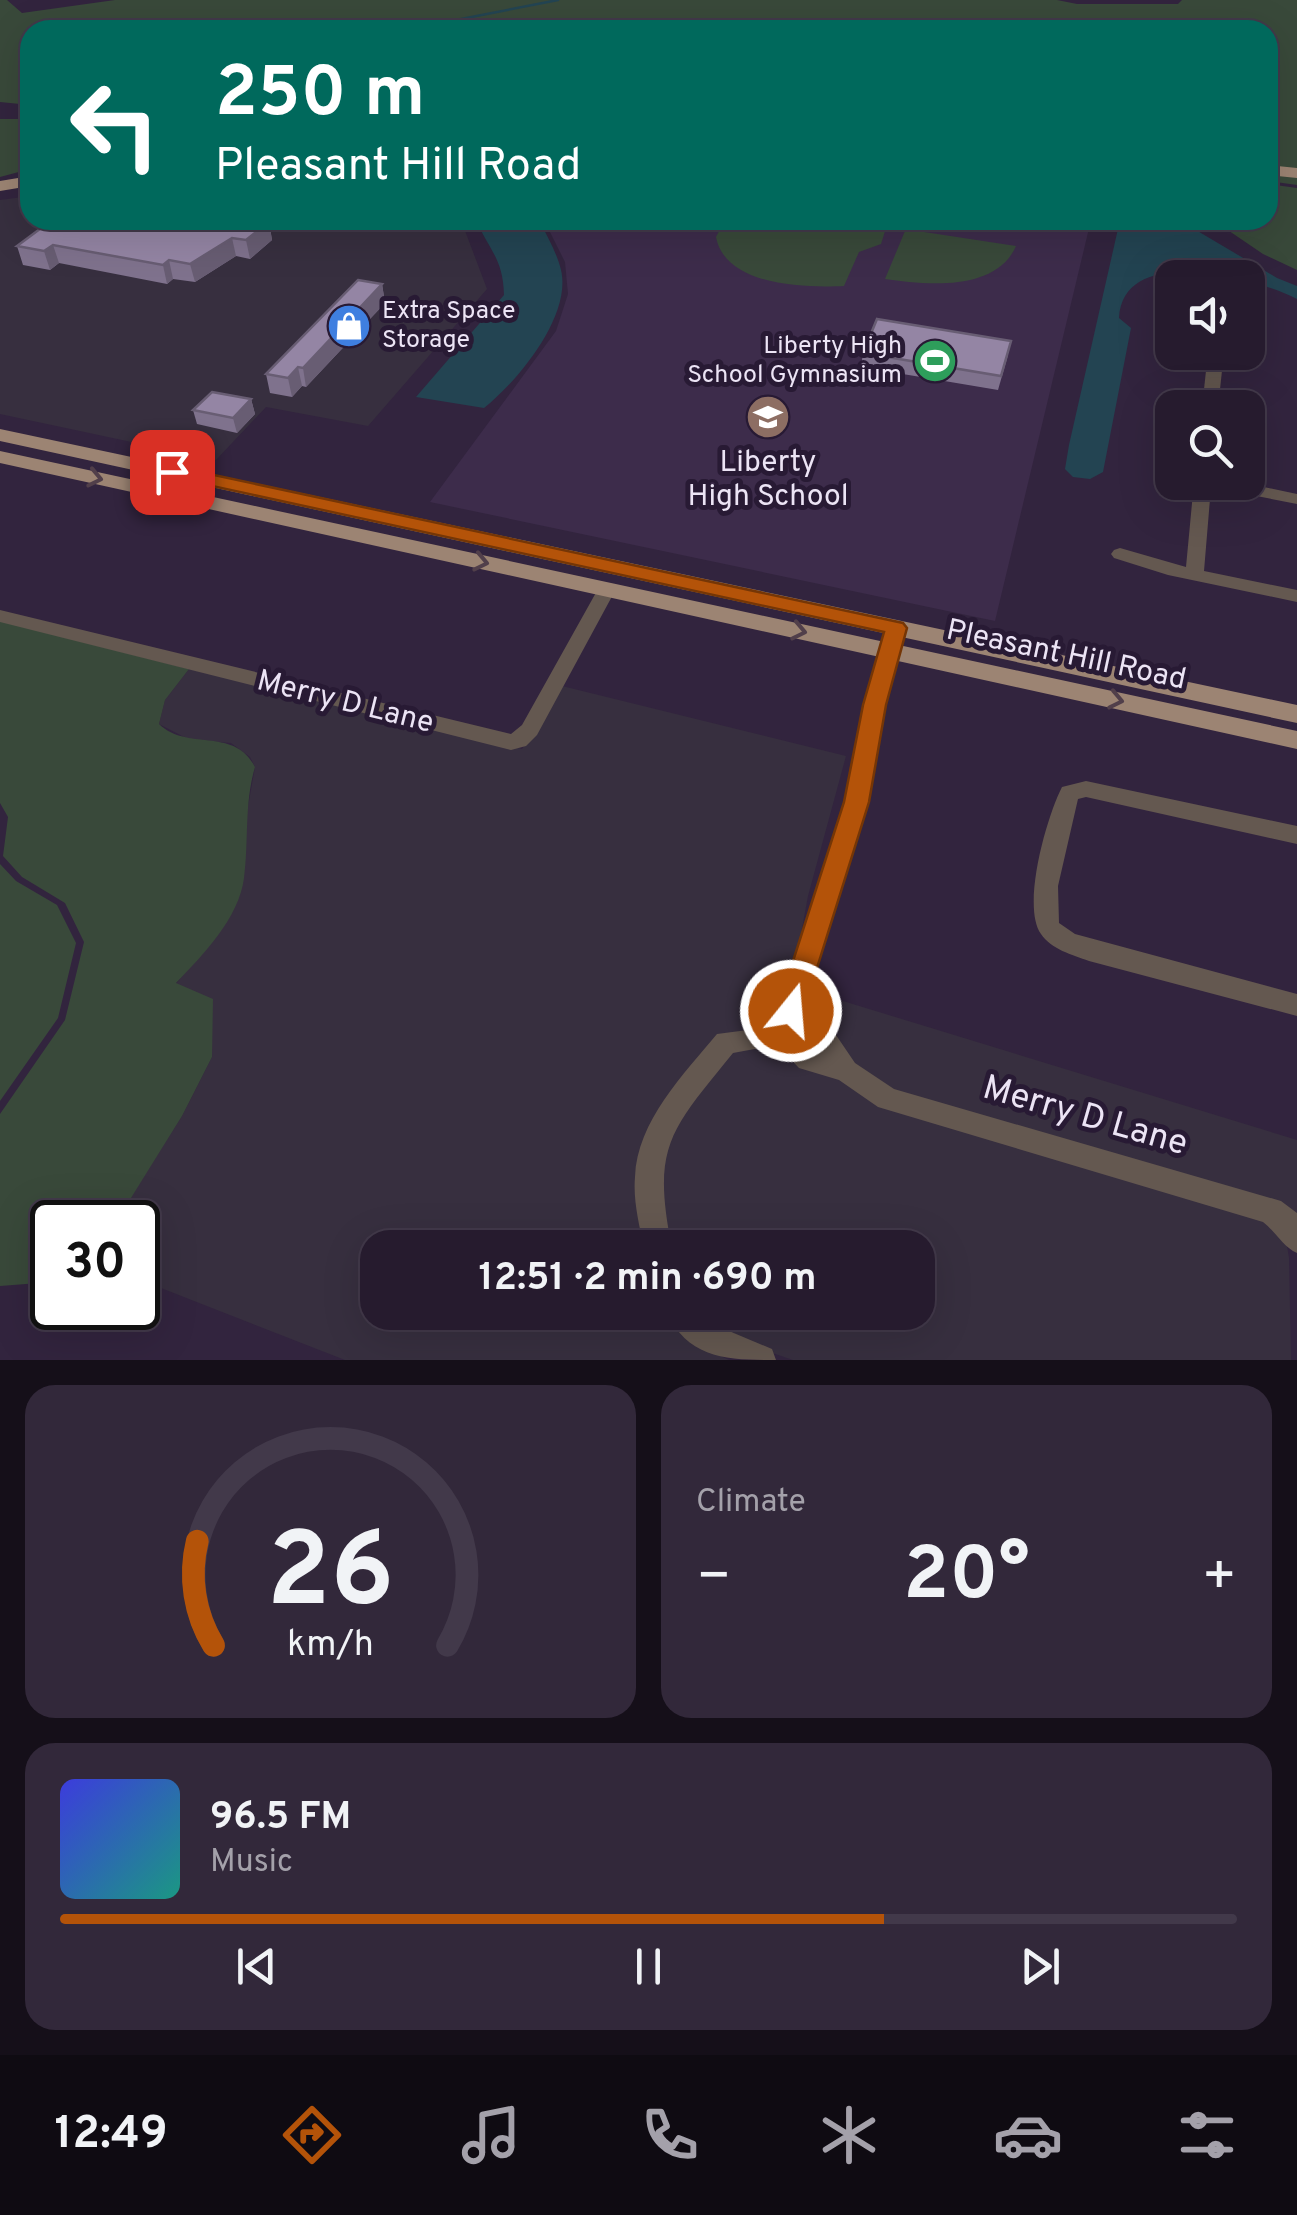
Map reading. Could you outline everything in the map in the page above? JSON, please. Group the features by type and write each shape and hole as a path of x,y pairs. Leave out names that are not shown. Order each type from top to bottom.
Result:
{"main road":[{"name":"Pleasant Hill Road","path":"0,435 676,580 892,639 1297,740"},
{"name":"Pleasant Hill Road","path":"0,457 607,589 1297,714"},
{"path":"607,589 676,580"}],"street":[{"path":"1265,493 1297,499"},
{"path":"1194,575 1201,500"},
{"path":"1120,554 1194,575 1297,596"},
{"name":"Merry D Lane","path":"0,616 511,742 519,741 530,730 607,589"},
{"path":"655,1230 649,1162 670,1118 726,1042 765,1041 786,1021 856,802 892,639"},
{"path":"1297,835 1086,788 1070,794 1063,807 1045,907 1048,927 1064,941 1089,951 1297,1005"},
{"name":"Merry D Lane","path":"786,1021 808,1060 846,1072 887,1099 1271,1211 1287,1222 1297,1239"},
{"path":"697,1330 761,1360"}],"shaded area":[{"path":"20,197 20,230 465,230 487,289 368,426 266,407 216,460 0,414 0,200"},
{"name":"Liberty High School","path":"549,230 1089,230 995,621 430,502 556,331 568,294 565,262"},
{"path":"189,669 522,749 562,686 846,756 808,896 798,950 773,1026 742,1032 661,1114 650,1230 360,1230 360,1330 683,1330 694,1343 729,1360 345,1360 160,1288 160,1200 129,1200 182,1116 212,1057 176,984 228,919 255,767 250,757 231,743 188,739 159,724 165,700"},
{"path":"807,990 1297,1140 1297,1221 890,1092 866,1078 801,1010"},
{"path":"780,1042 800,1064 1268,1219 1286,1240 1289,1258 1291,1360 793,1360 728,1338 717,1330 935,1330 935,1230 667,1230 659,1164 679,1122 732,1049 766,1049"}],"green space":[{"path":"0,0 7,0 22,13 115,0 1057,0 1077,4 1178,4 1182,0 1297,0 1297,185 1278,182 1278,20 20,20 20,104 0,102"},
{"path":"0,119 20,119 20,172 0,177"},
{"path":"1278,185 1297,188 1297,270 1263,254 1228,230 1278,230"},
{"path":"720,230 885,230 881,244 859,252 844,286 789,284 750,275 722,253 716,237"},
{"path":"905,231 1016,246 1006,261 977,278 939,283 885,279"},
{"path":"0,621 189,669 165,700 159,724 183,737 235,747 255,767 241,893 218,935 176,983 213,999 212,1057 182,1116 130,1200 30,1200 30,1284 0,1286 0,1114 65,1020 84,942 65,903 22,877 3,856 8,817 0,803"},
{"path":"0,864 16,881 57,905 76,943 58,1018 0,1101"}],"water":[{"path":"481,230 544,230 561,270 562,288 558,307 539,347 512,382 484,408 416,397 504,295 498,263"},
{"path":"1118,230 1196,230 1247,260 1155,260 1155,276 1143,280 1126,295 1119,318 1131,328 1103,472 1090,479 1073,477 1065,469"},
{"path":"1265,271 1297,286 1297,299 1265,286"}],"building":[{"path":"39,230 259,230 246,240 232,238 190,264 169,260 163,265 53,245 44,251 17,246"},
{"path":"358,280 382,284 303,368 298,367 288,378 266,374"},
{"path":"877,319 1011,341 1001,376 863,353"},
{"path":"212,392 251,399 233,418 193,410"}],"waterway":[{"path":"456,20 558,0"}],"place":[{"name":"Extra Space Storage","path":"349,326"},
{"name":"Liberty High School Gymnasium","path":"935,361"},
{"name":"Liberty High School","path":"768,417"}],"route":[{"path":"172,472 896,628 875,705 856,802 791,1011"}]}
